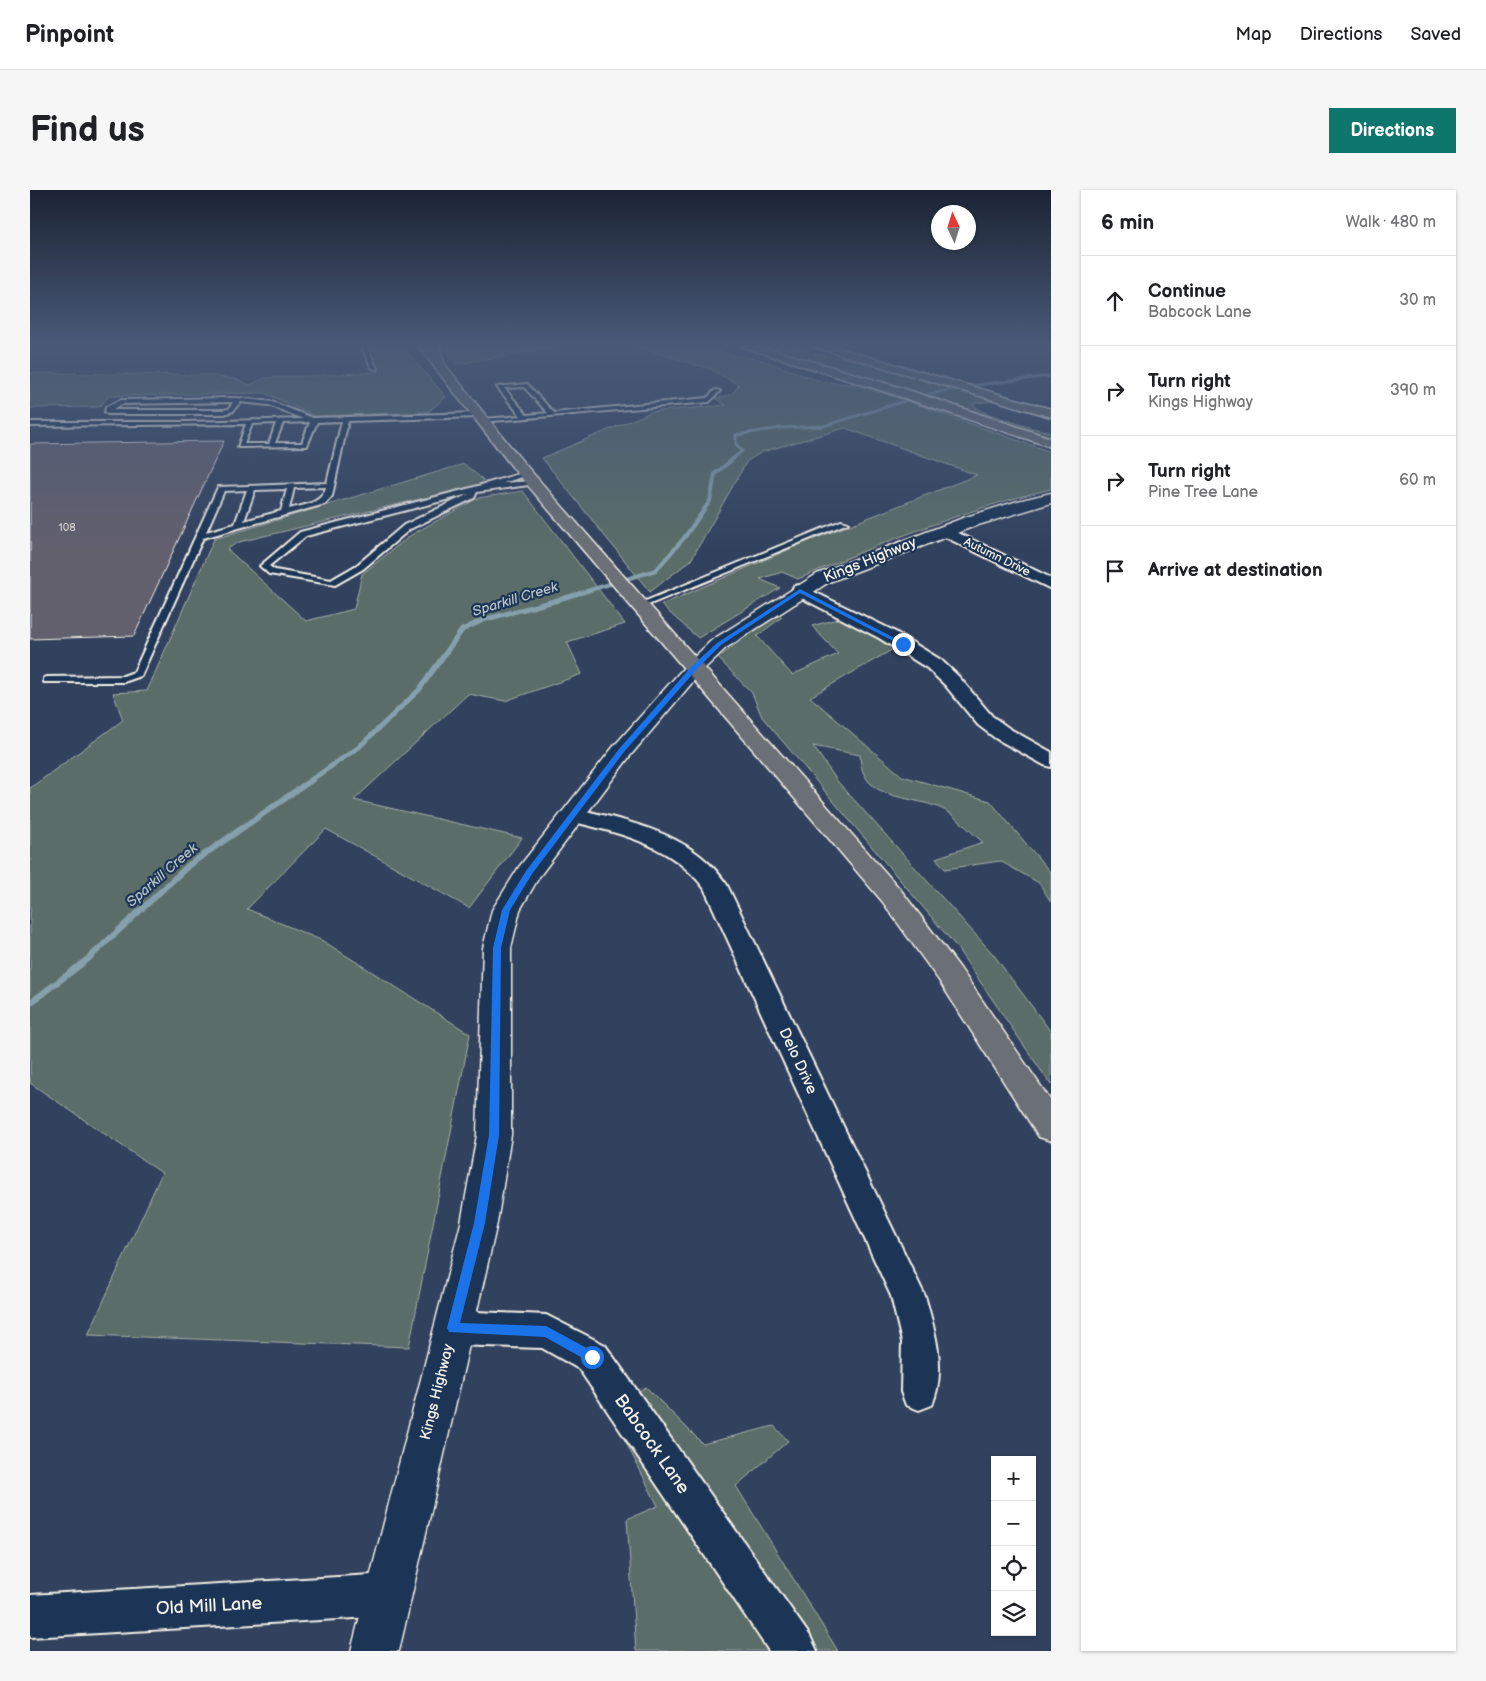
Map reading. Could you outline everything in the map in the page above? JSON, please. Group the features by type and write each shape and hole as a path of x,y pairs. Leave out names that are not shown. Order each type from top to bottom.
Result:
{"main road":[{"path":"477,414 530,479 891,895 950,975 1051,1128"},
{"path":"968,414 1051,443"}],"street":[{"name":"Kings Highway","path":"375,1651 480,1223 494,1135 497,948 506,910 528,873 622,750 695,667 719,644 800,590 823,578 944,531 1015,507 1049,500"},
{"name":"Autumn Drive","path":"944,531 1051,584"},
{"path":"800,590 903,644 936,665 959,688 978,714 1006,735 1051,761"},
{"name":"Delo Drive","path":"574,815 639,834 673,847 697,864 714,885 908,1296 920,1342 920,1392"},
{"name":"Babcock Lane","path":"453,1328 546,1332 592,1357 795,1651"},
{"name":"Old Mill Lane","path":"30,1616 389,1595"}],"lane":[{"path":"297,414 314,421"},
{"path":"30,424 121,425 525,417 562,414"},
{"path":"200,536 322,502 328,496 331,486 345,420"},
{"path":"250,422 240,446 307,444 314,421"},
{"path":"271,446 280,422"},
{"path":"474,490 530,479"},
{"path":"474,490 471,496 407,526 360,567 332,583 272,572 264,566 302,534 474,490 530,479"},
{"path":"284,514 291,486"},
{"path":"47,680 124,679 138,674 219,490 226,487 331,486"},
{"path":"238,524 252,487"},
{"path":"640,605 844,523"}],"green space":[{"path":"311,414 366,414 315,416"},
{"path":"646,414 944,414 1051,452 1051,489 1019,497 923,528 798,579 782,572 760,579 780,588 698,638 661,605 799,545 977,475 845,428 762,452 747,461 691,560 650,592 542,458"},
{"path":"975,414 990,414 1031,428 1051,432 1051,440"},
{"path":"464,464 487,483 239,542 227,549 306,621 354,609 362,574 411,535 478,498 523,491 625,624 567,642 582,674 505,701 468,694 354,800 522,838 469,908 326,829 247,909 323,941 470,1034 409,1347 88,1335 162,1173 30,1083 30,788 123,720 113,693 147,691 214,539"},
{"path":"776,613 782,617 757,636 792,675 838,654 812,626 841,618 895,648 810,697 902,776 990,801 1051,873 1051,902 1039,883 1000,861 945,869 936,858 983,842 957,819 940,808 888,794 877,789 868,781 862,770 860,755 813,746 838,782 993,954 1051,1032 1051,1085 955,945 762,717 752,693 718,658"},
{"path":"646,1387 703,1444 774,1426 788,1441 736,1486 838,1651 636,1651 627,1519 658,1506 609,1409"}],"building":[{"path":"224,441 134,636 30,639 30,444"}],"waterway":[{"name":"Sparkill Creek","path":"732,459 742,451 736,444 736,435 781,428 824,426 862,414"},
{"name":"Sparkill Creek","path":"554,601 656,570 684,538 710,501 715,474 734,458"},
{"name":"Sparkill Creek","path":"311,780 359,747 419,690 462,630 483,620 558,600"},
{"name":"Sparkill Creek","path":"30,1003 88,959 189,865 313,779"}],"route":[{"path":"592,1357 546,1332 453,1328 480,1223 494,1135 497,948 506,910 528,873 622,750 695,667 719,644 749,623 800,590 903,644"}]}
